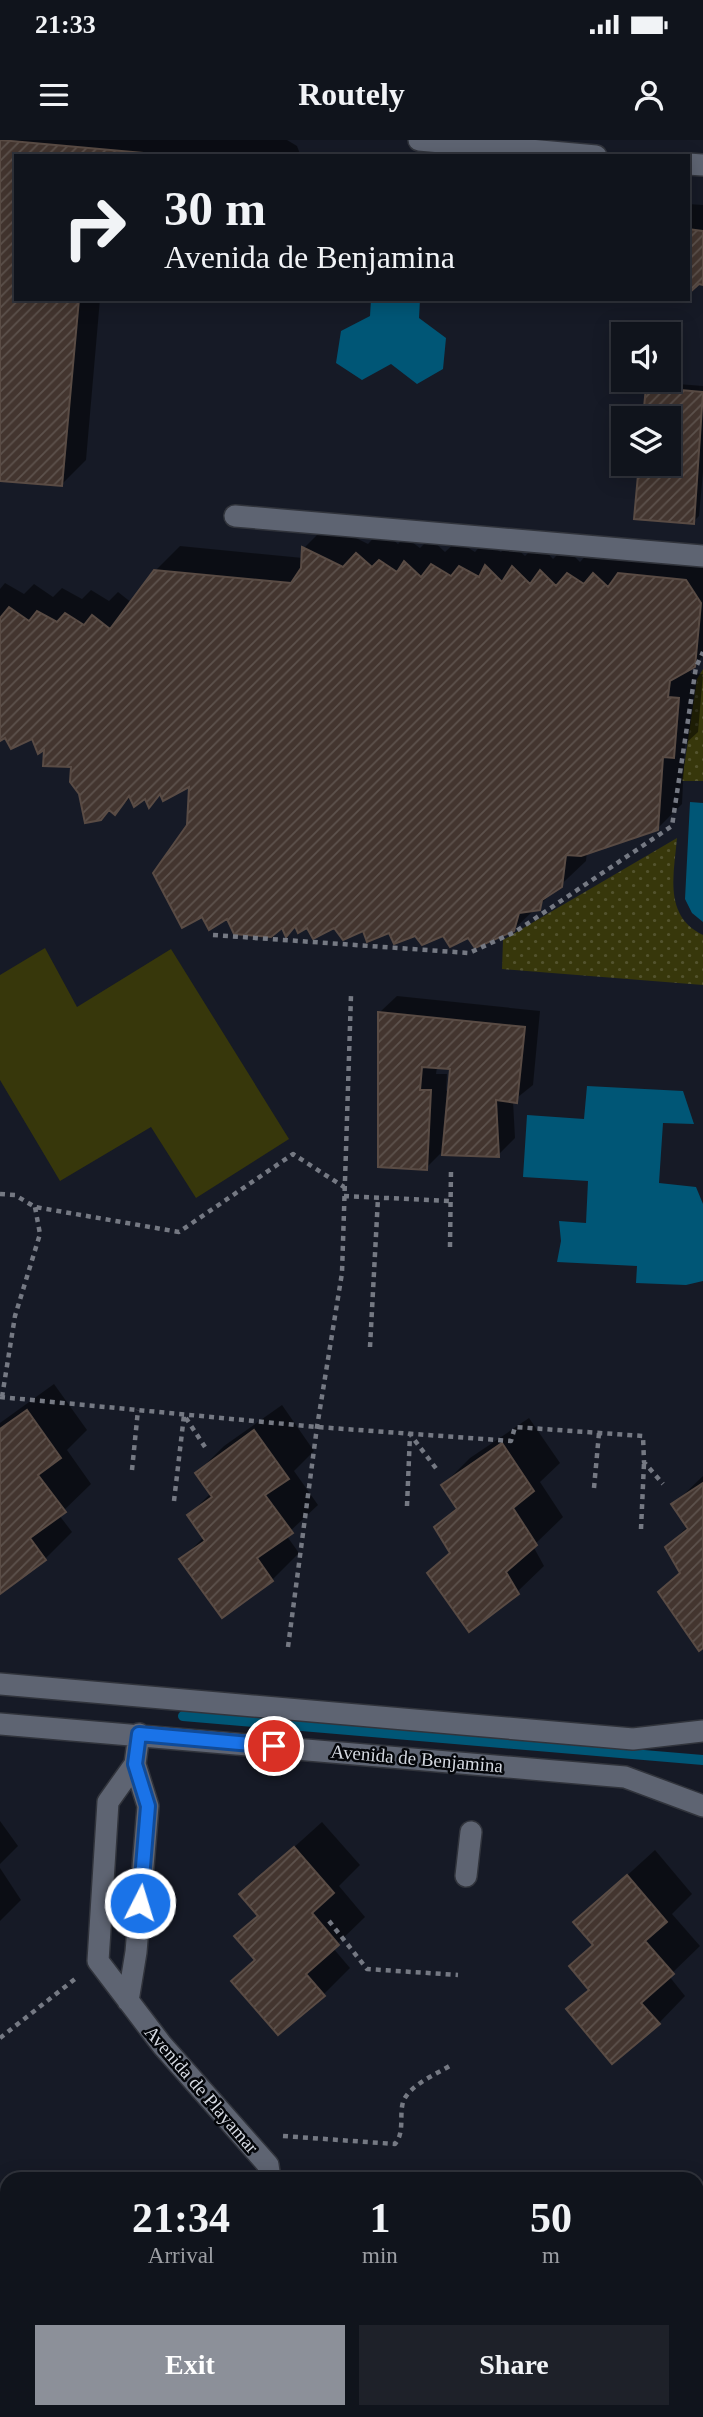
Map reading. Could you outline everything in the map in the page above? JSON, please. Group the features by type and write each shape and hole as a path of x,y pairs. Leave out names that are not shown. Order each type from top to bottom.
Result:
{"street":[{"path":"419,140 573,154"},
{"path":"235,516 703,555"},
{"name":"Avenida de Benjamina","path":"0,1684 633,1739 703,1731"},
{"name":"Avenida de Benjamina","path":"0,1724 625,1777 703,1806"},
{"path":"128,2001 136,1952 148,1806 135,1764 139,1734"},
{"path":"98,1961 108,1802 135,1764"},
{"path":"108,1802 148,1806"},
{"path":"466,1876 471,1832"},
{"name":"Avenida de Playamar","path":"98,1961 128,2001 268,2165 269,2172"}],"path":[{"path":"212,935 469,953 515,932 672,826 696,667 703,652"},
{"path":"288,1647 317,1427 342,1273 351,995"},
{"path":"0,1194 15,1195 35,1208 179,1232 293,1154 345,1187"},
{"path":"450,1247 451,1170"},
{"path":"344,1196 450,1200"},
{"path":"370,1347 379,1198"},
{"path":"35,1208 40,1234 15,1316 1,1398 317,1427 511,1441 515,1427 643,1436 640,1529"},
{"path":"132,1470 138,1410"},
{"path":"184,1415 205,1447"},
{"path":"174,1501 184,1415"},
{"path":"594,1488 599,1433"},
{"path":"410,1434 438,1471"},
{"path":"407,1506 410,1434"},
{"path":"644,1462 663,1484"},
{"path":"329,1921 367,1969 458,1975"},
{"path":"0,2038 98,1961"},
{"path":"282,2136 395,2144 400,2138 406,2097 451,2065"}],"shaded area":[{"path":"703,669 703,781 682,781 697,679"},
{"path":"677,838 673,880 676,905 690,927 703,935 703,985 502,969 503,940"},
{"path":"45,948 77,1007 171,949 289,1139 196,1198 151,1127 60,1181 0,1080 0,975"}],"water":[{"path":"371,301 420,301 419,318 446,338 443,369 417,384 391,364 362,380 336,363 341,331 370,316"},
{"path":"690,802 703,803 703,922 692,913 685,899"},
{"path":"587,1086 683,1091 694,1124 663,1123 659,1183 696,1187 703,1204 703,1281 686,1285 636,1283 637,1266 557,1262 561,1241 559,1221 586,1223 588,1181 523,1177 527,1115 584,1119"}],"building":[{"path":"0,140 155,154 14,154 14,301 79,301 62,486 0,481"},
{"path":"690,229 703,231 703,285 699,284 690,292"},
{"path":"646,392 703,392 694,524 634,519 638,476 681,476 681,406 644,406"},
{"path":"302,547 343,567 356,553 372,567 379,560 397,572 404,561 421,577 431,564 451,576 459,566 479,577 485,565 502,582 512,566 530,584 540,570 556,586 567,573 584,584 593,573 608,587 618,573 686,580 701,603 695,667 670,681 668,697 679,698 674,758 663,757 658,830 581,856 566,855 562,887 542,900 540,910 519,913 514,931 475,948 468,938 450,947 443,936 422,945 415,936 394,944 389,933 367,942 363,931 343,940 334,928 313,939 307,928 298,933 295,926 286,937 282,928 271,937 234,934 227,919 209,930 202,917 182,928 153,873 187,825 189,787 163,801 160,794 149,808 145,799 134,807 129,796 115,815 109,810 101,820 85,823 79,794 70,782 71,767 43,766 44,750 38,754 32,739 11,749 5,738 0,741 0,618 9,607 29,621 37,611 57,622 65,613 84,625 92,615 110,629 154,570 291,583 301,568"},
{"path":"378,1012 525,1027 517,1103 496,1100 499,1157 442,1155 450,1069 422,1067 420,1090 431,1090 427,1170 378,1167"},
{"path":"27,1410 61,1458 38,1475 66,1512 30,1538 46,1560 0,1594 0,1429"},
{"path":"254,1430 289,1479 265,1495 293,1533 257,1558 273,1581 222,1618 179,1559 205,1541 187,1515 212,1497 195,1473"},
{"path":"502,1443 534,1491 513,1508 537,1545 506,1572 519,1594 469,1632 427,1573 450,1553 434,1527 457,1509 441,1485"},
{"path":"703,1483 703,1648 699,1651 658,1592 680,1573 665,1547 688,1529 671,1504"},
{"path":"294,1847 334,1893 312,1913 339,1945 306,1974 325,1996 278,2035 231,1981 255,1960 234,1936 258,1916 239,1894"},
{"path":"627,1875 667,1922 645,1941 674,1974 641,2003 660,2024 612,2064 566,2009 589,1990 569,1966 593,1945 573,1922"}],"waterway":[{"path":"183,1716 703,1760"}],"route":[{"path":"140,1903 148,1806 135,1764 139,1734 274,1746"}]}
